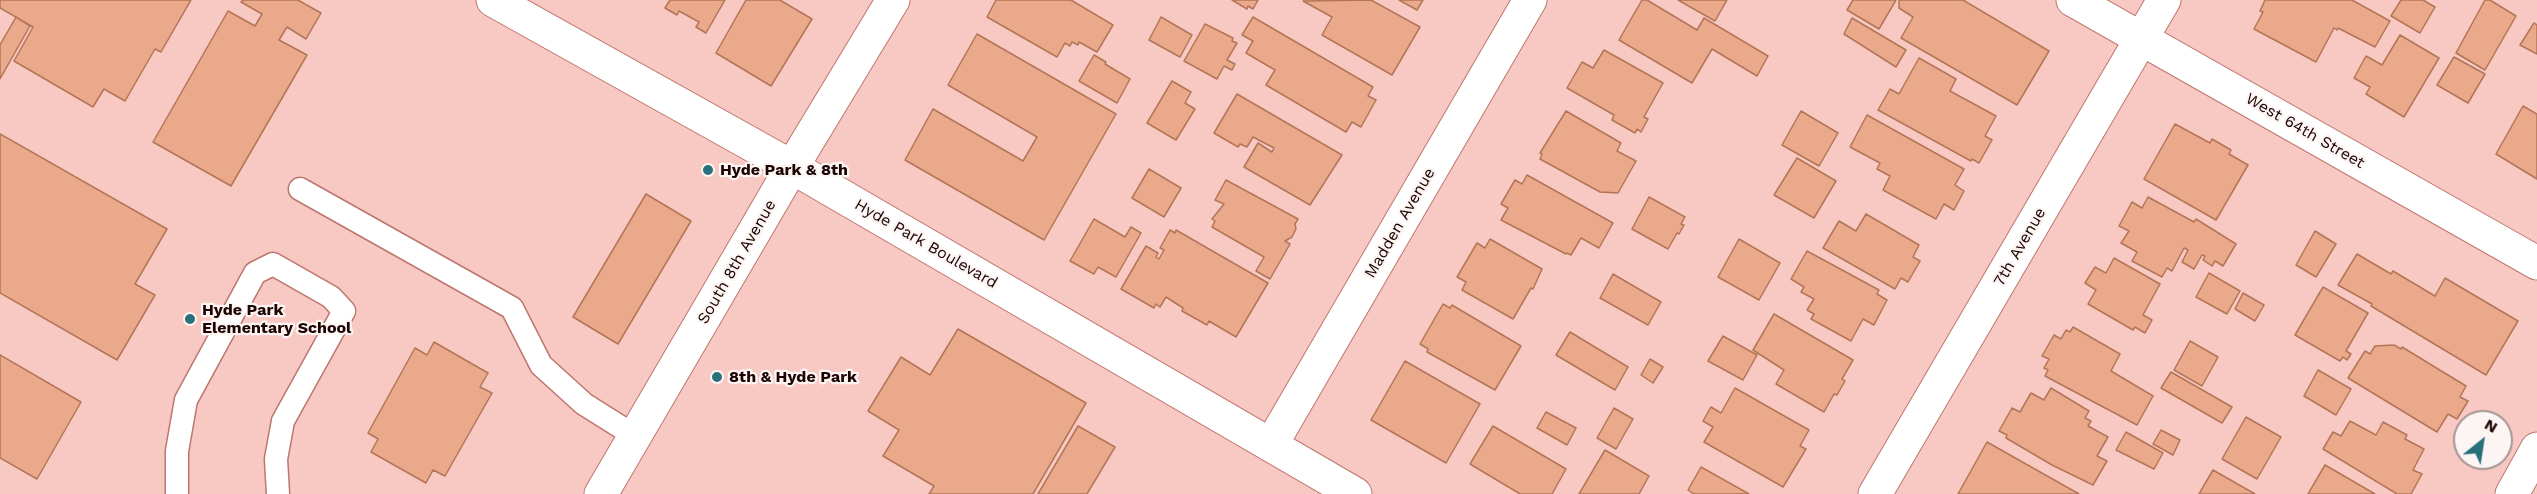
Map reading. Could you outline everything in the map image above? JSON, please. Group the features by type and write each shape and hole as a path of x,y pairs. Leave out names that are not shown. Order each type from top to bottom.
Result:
{"street":[{"name":"Hyde Park Boulevard","path":"494,0 792,166 1356,494"},
{"name":"South 8th Avenue","path":"601,494 792,166 893,0"},
{"name":"Madden Avenue","path":"1271,445 1530,0"},
{"name":"West 64th Street","path":"2073,0 2537,263"},
{"name":"7th Avenue","path":"1875,494 2164,0"},
{"path":"2512,494 2537,449"}],"lane":[{"path":"300,189 512,308 542,364 584,404 635,436"},
{"path":"177,494 177,451 186,400 255,273 273,264 331,297 344,311 283,421 276,459 278,494"}],"building":[{"path":"0,0 191,0 161,52 155,49 125,101 104,89 93,107 14,61 33,27 0,8"},
{"path":"243,0 298,0 321,13 306,39 287,27 279,40 307,55 231,186 153,142 228,11 255,26 262,14 241,2"},
{"path":"670,0 725,0 706,33 696,27 699,22 679,11 677,15 665,8"},
{"path":"746,0 780,0 812,19 771,86 716,53"},
{"path":"996,0 1071,0 1113,25 1097,52 1079,42 1078,45 1072,42 1070,46 1065,43 1057,57 987,17"},
{"path":"1232,0 1258,0 1253,9 1248,6 1247,9"},
{"path":"1371,0 1420,27 1392,75 1322,35 1332,17 1303,1"},
{"path":"1399,0 1423,0 1417,10"},
{"path":"1642,0 1647,0 1697,30 1704,18 1768,56 1757,76 1712,49 1692,83 1619,40"},
{"path":"1678,0 1727,0 1715,21"},
{"path":"1853,0 1896,0 1879,29 1847,10"},
{"path":"1899,0 1963,0 2049,51 2017,105 1901,38 1913,17 1899,8"},
{"path":"2265,0 2352,0 2390,21 2375,47 2334,28 2316,62 2254,29 2263,12 2260,11"},
{"path":"2401,0 2423,0 2435,7 2420,33 2391,16"},
{"path":"2485,0 2490,0 2516,16 2485,70 2456,53"},
{"path":"16,17 30,26 0,79 0,45"},
{"path":"1161,17 1192,35 1180,57 1149,40"},
{"path":"1253,17 1373,87 1368,96 1376,100 1361,127 1352,122 1346,132 1266,85 1275,70 1246,53 1253,41 1242,35"},
{"path":"1852,18 1906,50 1896,67 1844,34"},
{"path":"2534,23 2537,25 2537,54 2520,45"},
{"path":"1205,24 1233,38 1232,41 1237,43 1227,60 1235,64 1232,70 1224,66 1217,79 1184,61"},
{"path":"977,34 1116,114 1044,240 905,160 933,109 1023,161 1037,137 948,85"},
{"path":"2400,35 2439,58 2404,117 2366,94 2370,87 2354,78 2366,56 2382,65"},
{"path":"1604,50 1663,83 1644,117 1648,119 1641,132 1637,129 1635,133 1612,120 1614,115 1567,88 1582,62 1593,68"},
{"path":"1094,55 1130,79 1117,103 1079,81"},
{"path":"2454,57 2485,74 2468,103 2437,85"},
{"path":"1919,58 1956,79 1950,91 1996,116 1985,136 1992,140 1979,163 1972,159 1971,161 1878,110 1890,89 1899,94"},
{"path":"1172,81 1191,92 1185,103 1195,109 1176,140 1147,123"},
{"path":"1237,94 1342,155 1310,205 1244,167 1258,143 1272,152 1274,148 1253,137 1247,147 1240,144 1238,147 1214,133"},
{"path":"2523,106 2537,114 2537,179 2496,154"},
{"path":"1566,111 1621,143 1617,151 1636,161 1618,193 1600,192 1540,159 1542,154 1540,153"},
{"path":"1801,111 1838,133 1819,166 1782,145"},
{"path":"1867,115 1964,169 1955,185 1964,191 1954,210 1944,204 1936,219 1883,190 1890,176 1877,169 1880,163 1850,147"},
{"path":"2175,124 2210,143 2212,139 2231,150 2229,154 2248,165 2216,220 2144,179"},
{"path":"0,134 167,229 135,284 155,295 117,360 0,293"},
{"path":"1797,158 1836,181 1814,218 1774,195"},
{"path":"1149,169 1181,188 1164,217 1132,198"},
{"path":"1527,175 1613,223 1599,248 1581,238 1571,255 1566,254 1501,220 1508,208 1501,204 1515,180 1522,184"},
{"path":"1226,180 1298,219 1292,237 1285,241 1290,244 1270,279 1256,271 1264,257 1212,227 1215,221 1212,219 1224,204 1215,200"},
{"path":"646,194 691,221 618,344 573,317"},
{"path":"1649,197 1685,217 1681,224 1684,225 1668,249 1632,229"},
{"path":"2148,197 2194,222 2196,219 2236,244 2223,266 2215,261 2212,266 2203,260 2205,256 2202,255 2194,269 2182,262 2188,250 2184,248 2172,271 2167,268 2162,277 2132,261 2137,252 2121,243 2129,231 2119,226 2132,202 2142,208"},
{"path":"1866,214 1919,245 1913,257 1920,261 1908,282 1901,278 1895,289 1823,248 1839,221 1856,231"},
{"path":"1094,219 1125,237 1131,227 1141,233 1116,277 1098,267 1094,274 1070,261"},
{"path":"1170,230 1175,233 1176,230 1268,283 1236,337 1209,321 1207,325 1182,311 1183,308 1166,297 1160,307 1156,304 1154,308 1121,289 1146,246 1158,253 1156,257 1159,259 1164,250 1160,248"},
{"path":"2315,231 2336,244 2316,277 2296,265"},
{"path":"1490,239 1542,269 1533,289 1531,288 1513,319 1462,290 1466,282 1457,277 1477,243 1485,248"},
{"path":"1739,239 1780,263 1759,300 1718,277"},
{"path":"1807,251 1879,290 1877,294 1887,300 1874,325 1863,319 1851,341 1811,319 1814,314 1807,310 1814,299 1801,292 1804,287 1791,279"},
{"path":"2357,254 2391,274 2393,271 2435,296 2445,278 2518,321 2486,375 2338,285"},
{"path":"2114,258 2160,284 2143,315 2152,320 2145,333 2135,327 2133,330 2088,304 2096,290 2085,283 2095,267 2106,273"},
{"path":"2209,273 2240,291 2227,314 2196,297"},
{"path":"1613,274 1661,302 1648,325 1600,298"},
{"path":"2323,287 2368,313 2346,351 2351,354 2347,360 2343,357 2340,361 2295,335"},
{"path":"2243,293 2264,305 2255,321 2235,309"},
{"path":"1443,304 1450,308 1452,305 1521,346 1495,390 1427,352 1428,349 1420,344"},
{"path":"1774,314 1853,360 1842,379 1845,381 1837,395 1834,394 1824,412 1776,384 1784,370 1753,350"},
{"path":"2073,327 2120,354 2111,371 2153,396 2137,425 2045,376 2048,370 2044,368 2049,359 2042,356 2054,335 2061,339 2066,330 2070,332"},
{"path":"958,329 1086,403 1033,494 929,494 934,486 883,456 899,430 868,411 901,357 930,375"},
{"path":"1570,332 1628,367 1615,390 1556,355"},
{"path":"1723,336 1757,355 1743,380 1708,361"},
{"path":"2190,341 2218,357 2202,386 2174,370"},
{"path":"434,342 488,373 480,387 492,393 445,476 433,470 426,483 371,452 378,439 368,433 415,348 427,355"},
{"path":"2394,345 2401,349 2402,347 2466,386 2460,397 2468,401 2462,410 2453,410 2453,417 2448,414 2437,432 2348,378 2365,351 2370,354 2375,346"},
{"path":"0,355 81,402 37,479 0,458"},
{"path":"1650,359 1663,367 1653,383 1641,375"},
{"path":"1405,361 1480,404 1446,463 1371,420"},
{"path":"2318,370 2351,389 2336,415 2304,396"},
{"path":"2171,372 2232,407 2222,423 2161,388"},
{"path":"1735,388 1809,430 1800,446 1806,449 1783,487 1704,442 1713,427 1703,421 1711,407 1721,413"},
{"path":"2051,388 2089,411 2085,418 2091,421 2088,426 2108,437 2097,456 2107,461 2093,485 2052,465 2006,438 2007,435 1999,431 2012,408 2020,412 2031,393 2044,400"},
{"path":"1614,408 1633,419 1616,449 1597,438"},
{"path":"1546,412 1576,428 1567,445 1537,428"},
{"path":"2246,417 2281,437 2257,479 2222,459"},
{"path":"2350,421 2376,435 2383,422 2407,435 2405,439 2424,449 2413,470 2422,474 2411,494 2397,494 2323,449 2333,432 2341,436"},
{"path":"1078,426 1115,447 1087,494 1038,494"},
{"path":"1493,426 1566,469 1552,494 1520,494 1470,464"},
{"path":"2161,430 2180,440 2173,455 2153,444"},
{"path":"2126,432 2163,453 2154,469 2116,450"},
{"path":"1987,442 2079,494 1958,494"},
{"path":"1605,450 1649,476 1639,494 1579,494"},
{"path":"2325,465 2375,494 2308,494"},
{"path":"1701,467 1749,494 1694,494 1688,490"},
{"path":"2213,470 2255,494 2199,494"}],"place":[{"name":"Hyde Park & 8th","path":"708,170"},
{"name":"Hyde Park Elementary School","path":"190,319"},
{"name":"8th & Hyde Park","path":"717,377"}]}
